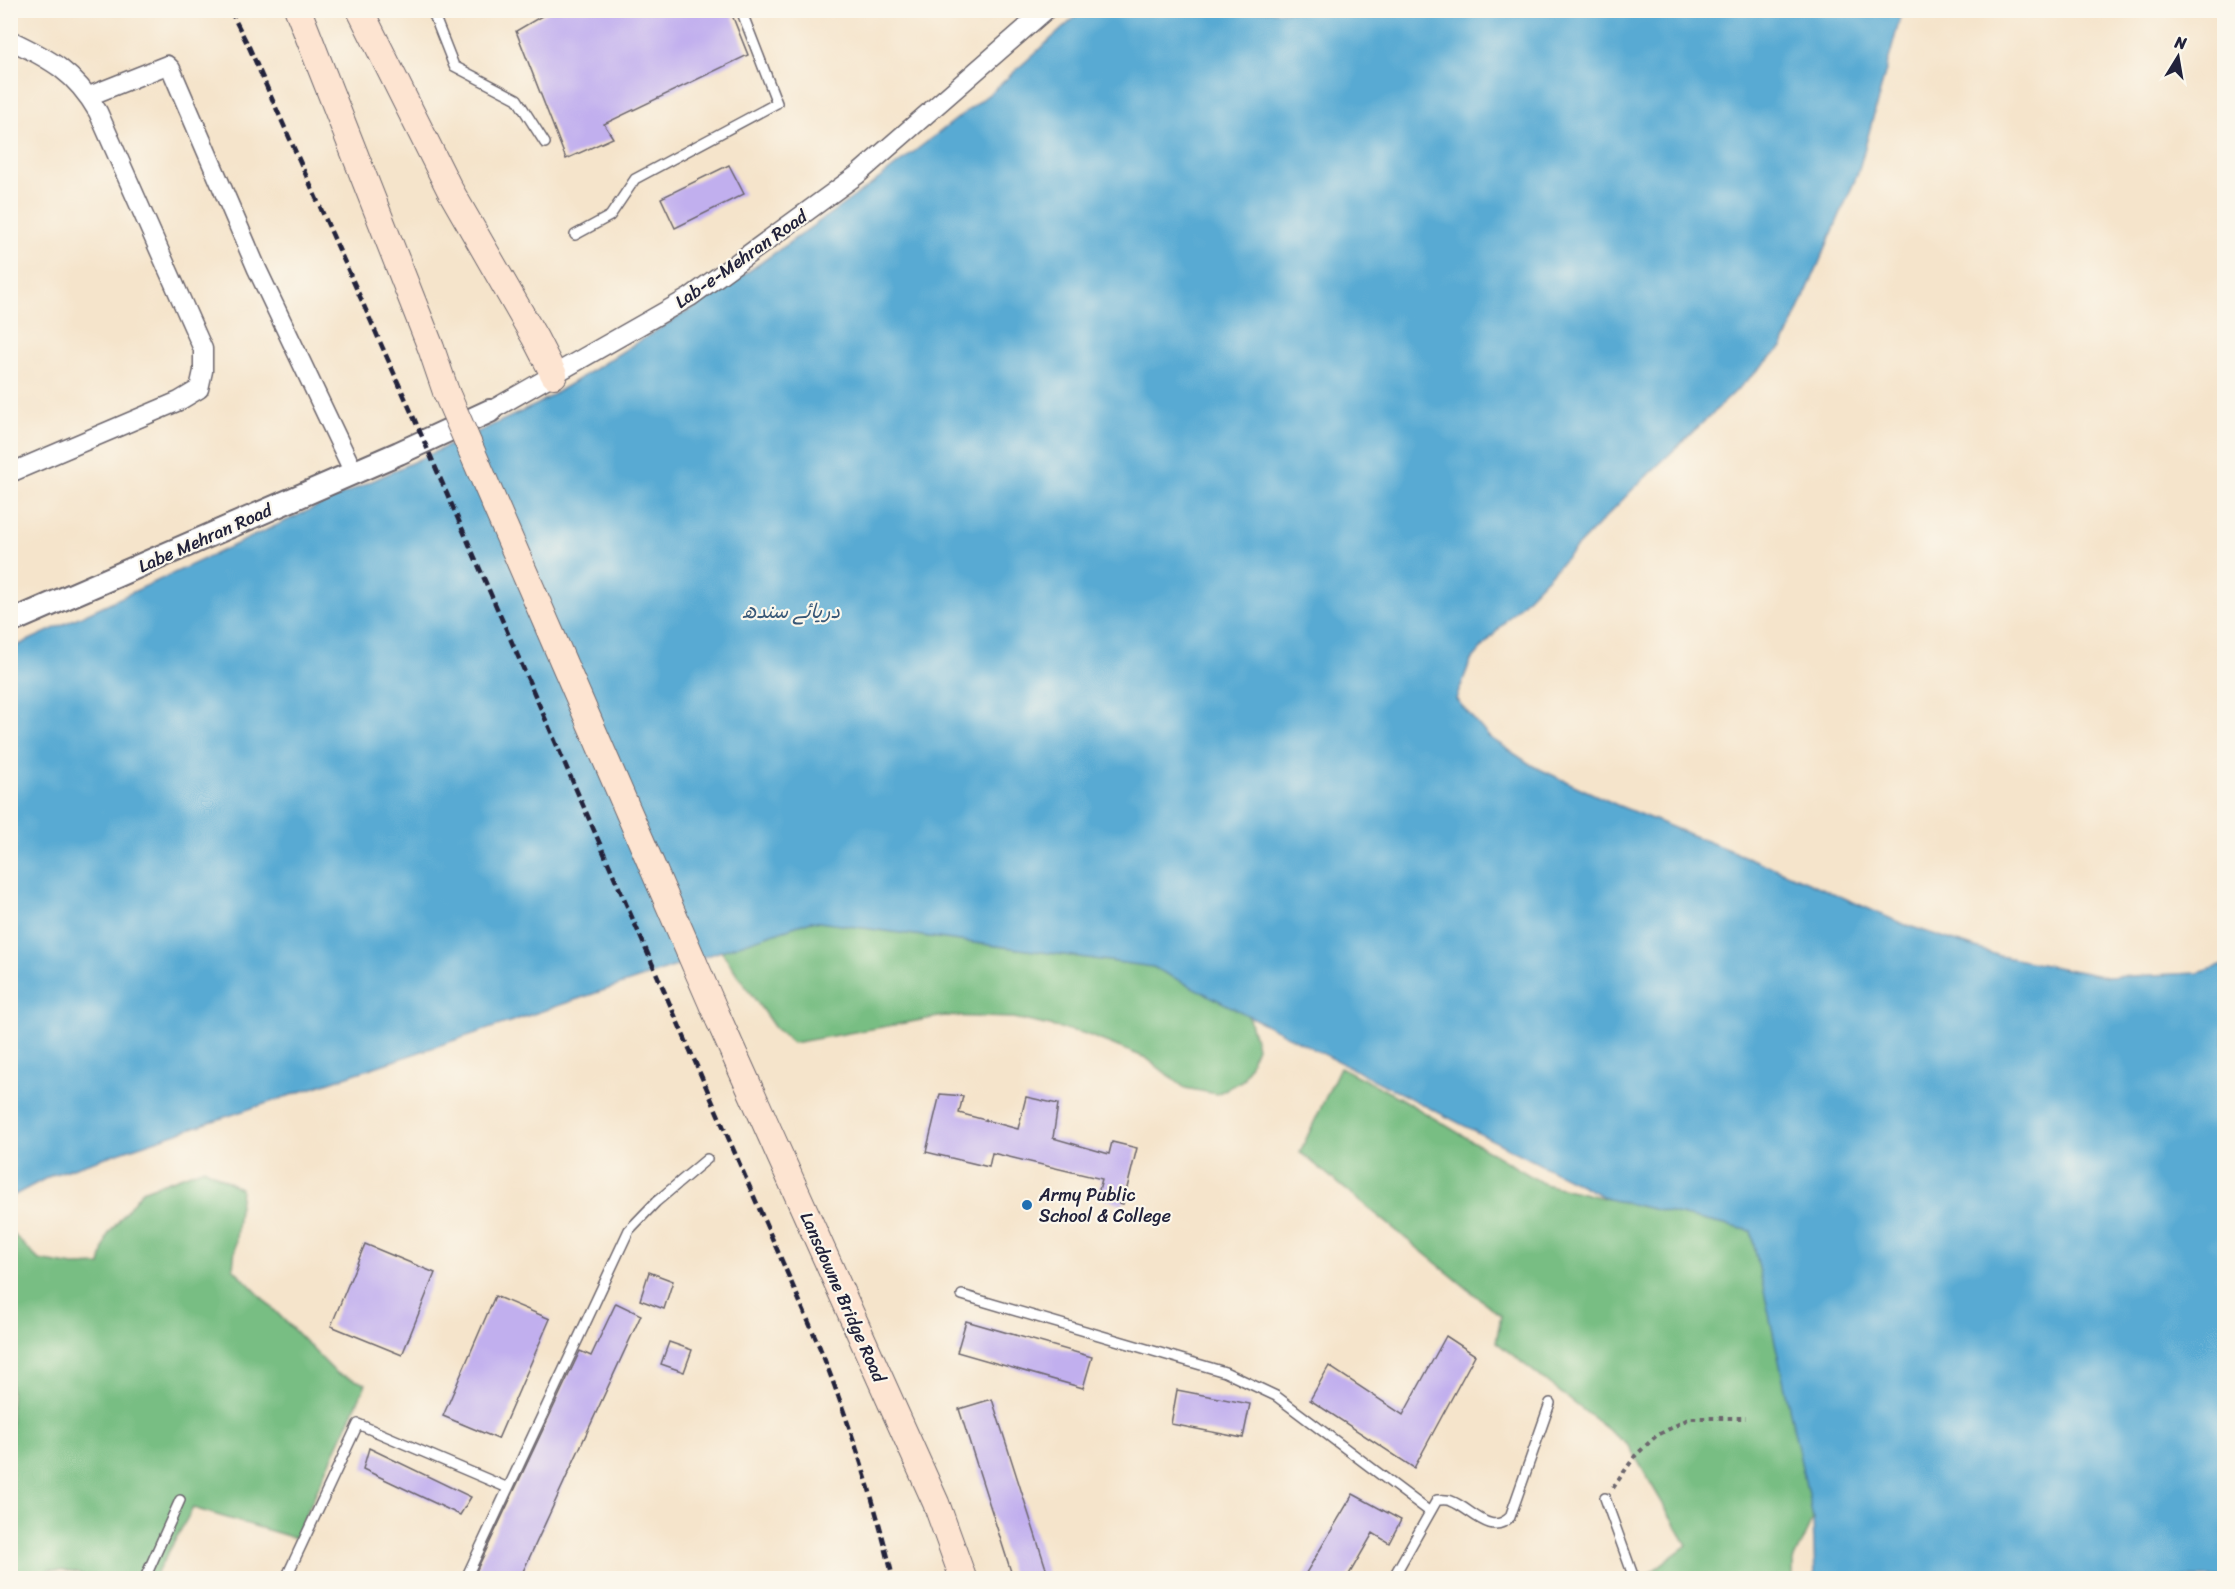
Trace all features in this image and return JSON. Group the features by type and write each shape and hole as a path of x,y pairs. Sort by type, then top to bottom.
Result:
{"main road":[{"name":"Lansdowne Bridge Road","path":"298,10 427,337 446,392 718,1018 936,1503 963,1578"},
{"path":"360,10 450,190 554,375"}],"street":[{"name":"Lab-e-Mehran Road","path":"399,453 490,411 690,297 848,182 1046,10"},
{"path":"10,40 38,53 65,71 89,96 203,349 203,371 199,389 179,401 10,473"},
{"path":"89,96 167,65 171,69 257,269 354,473"},
{"name":"Labe Mehran Road","path":"10,622 399,453"}],"lane":[{"path":"432,10 454,66 517,99 545,143"},
{"path":"575,234 610,216 635,179 777,103 741,10"},
{"path":"466,1578 629,1230 656,1202 706,1159"},
{"path":"962,1295 1225,1372 1276,1395 1430,1512"},
{"path":"1393,1578 1437,1500 1450,1500 1493,1525 1504,1522 1510,1517 1550,1403"},
{"path":"286,1578 358,1424 508,1488"},
{"path":"1605,1498 1634,1578"},
{"path":"145,1578 180,1500"}],"path":[{"path":"1605,1498 1635,1456 1656,1436 1690,1418 1746,1418"}],"green space":[{"path":"1021,916 1242,994 1257,1047 1243,1080 1217,1094 1185,1088 1146,1058 1083,1033 1013,1018 944,1016 793,1043 775,1028 702,924"},
{"path":"1340,1067 1400,1098 1544,1184 1608,1199 1672,1202 1752,1231 1784,1347 1813,1518 1793,1561 1793,1578 1643,1578 1687,1545 1629,1446 1496,1342 1501,1316 1300,1152"},
{"path":"204,1168 241,1189 233,1268 336,1373 366,1384 295,1538 193,1508 154,1578 87,1578 77,1572 49,1569 42,1578 11,1578 11,1237 14,1235 39,1260 74,1266 100,1265 107,1236 142,1191"}],"water":[{"name":"دریائے سندھ","path":"1082,11 1902,11 1858,173 1783,346 1632,490 1508,618 1470,662 1456,699 1489,737 1533,766 1617,805 1806,881 1903,924 2000,956 2107,977 2198,973 2224,965 2224,1578 1815,1578 1813,1518 1751,1231 1608,1199 1153,967 811,921 52,1175 11,1197 10,649 538,404 728,286 872,184 993,91"}],"building":[{"path":"552,10 730,10 748,55 604,124 613,138 566,159 516,31"},
{"path":"729,165 744,194 675,228 661,198"},
{"path":"940,1094 963,1096 959,1113 1018,1129 1026,1097 1058,1104 1053,1138 1109,1154 1112,1142 1137,1148 1123,1204 1097,1197 1102,1179 992,1153 989,1167 926,1152"},
{"path":"365,1244 435,1273 402,1355 331,1326"},
{"path":"649,1272 673,1281 664,1309 640,1300"},
{"path":"495,1296 550,1319 498,1439 443,1416"},
{"path":"616,1303 641,1315 520,1578 473,1578 580,1351 591,1356"},
{"path":"966,1321 1092,1357 1083,1388 957,1352"},
{"path":"1446,1336 1475,1355 1414,1468 1310,1400 1329,1366 1403,1415"},
{"path":"669,1342 692,1350 684,1372 661,1364"},
{"path":"1177,1390 1250,1404 1243,1438 1171,1424"},
{"path":"992,1399 1049,1578 1013,1578 959,1409"},
{"path":"369,1448 471,1497 460,1515 363,1469"},
{"path":"1353,1494 1401,1520 1389,1543 1373,1533 1347,1578 1303,1578"}],"railway":[{"path":"230,10 249,47 417,425 820,1348 861,1462 893,1578"}],"place":[{"name":"Army Public School & College","path":"1027,1205"}]}
